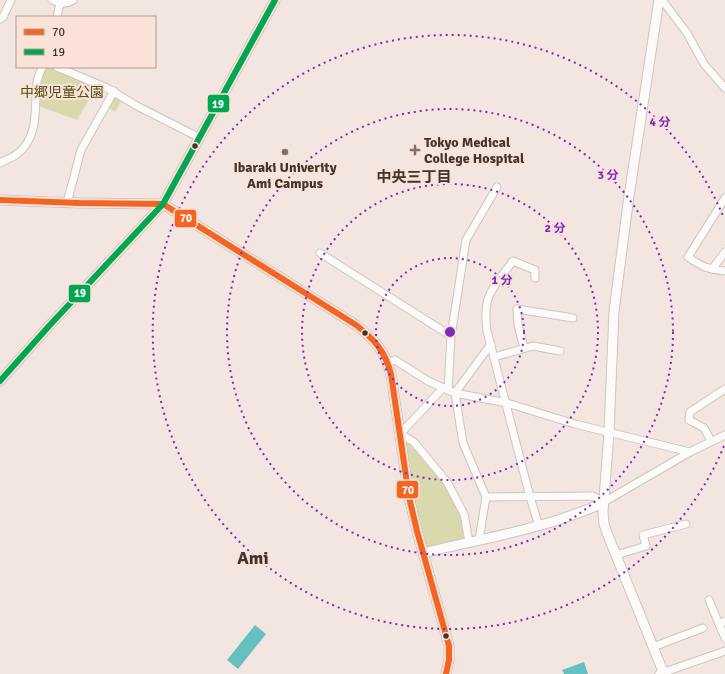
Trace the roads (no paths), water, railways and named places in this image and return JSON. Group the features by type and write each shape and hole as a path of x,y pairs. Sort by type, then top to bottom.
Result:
{"street":[{"path":"0,19 3,17 11,0"},
{"path":"52,0 60,3 70,2 73,0"},
{"path":"0,381 49,326 163,204 275,0"},
{"path":"659,0 629,196 614,311 604,524 662,673 725,651"},
{"path":"662,0 687,33 704,64 725,88"},
{"path":"57,16 60,3"},
{"path":"0,162 16,154 25,146 31,134 35,121 37,80 42,68"},
{"path":"59,68 114,92 137,106 200,138"},
{"path":"67,203 81,150 114,92"},
{"path":"400,434 445,389 466,240 497,187"},
{"path":"725,198 688,258 702,266 725,271"},
{"path":"0,200 67,203 163,204 356,325 380,348 388,362 391,376 409,497 449,646 449,673"},
{"path":"712,269 725,252"},
{"path":"320,253 452,336"},
{"path":"535,278 535,270 513,261 487,299 485,314 487,331 507,403 530,497 539,526"},
{"path":"524,348 518,325 517,309 573,318"},
{"path":"479,540 486,497 463,443 455,393 491,344"},
{"path":"494,357 533,346 560,351"},
{"path":"388,362 395,360 428,381 455,393 507,403 575,424 690,452"},
{"path":"711,441 704,428 689,420 690,412 725,389"},
{"path":"400,434 414,442 446,482 464,514 469,542"},
{"path":"423,553 539,526 593,508 690,452 725,434"},
{"path":"486,497 592,496 604,502"},
{"path":"616,555 646,546 643,535 686,524"},
{"path":"709,600 722,622 725,638"},
{"path":"653,648 703,628"}],"water":[{"path":"255,625 266,634 238,669 227,660"},
{"path":"584,662 588,674 564,674 562,670"}],"place":[{"name":"Tokyo Medical College Hospital","path":"415,150"},
{"name":"Ibaraki Univerity Ami Campus","path":"285,152"}],"district":[{"name":"中央三丁目","path":"414,177"},
{"name":"Ami","path":"253,558"}],"park label":[{"name":"中郷児童公園","path":"62,92"}]}
